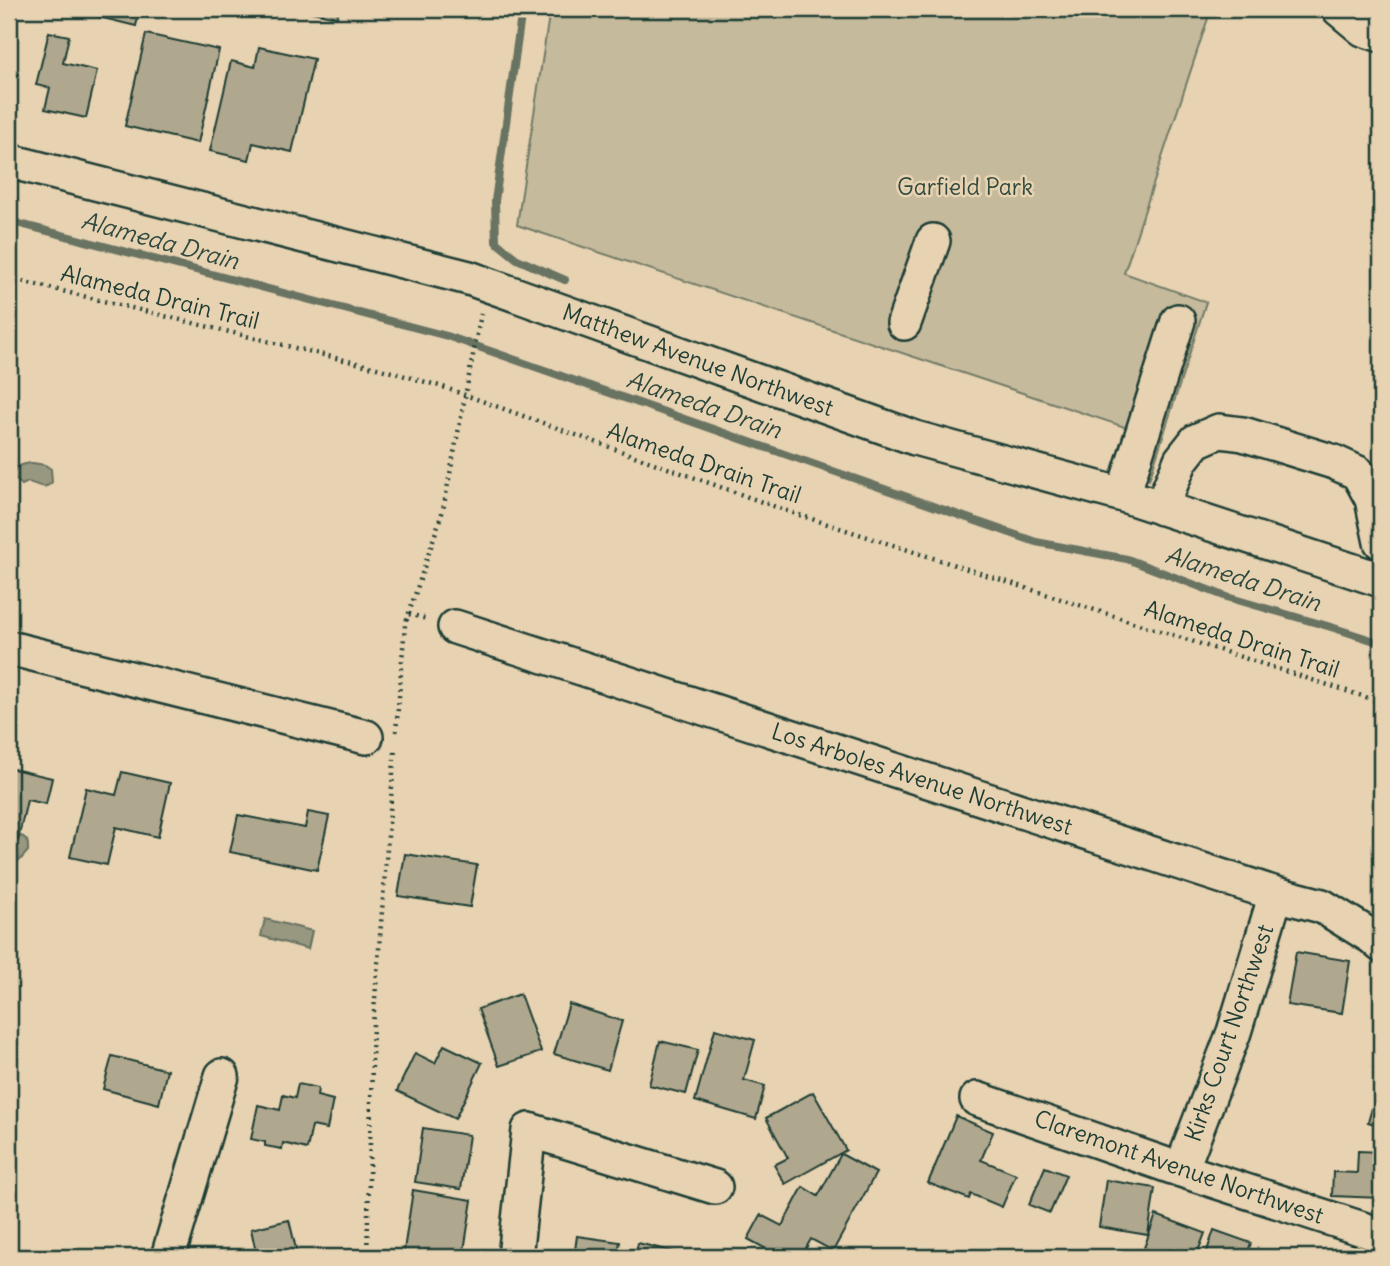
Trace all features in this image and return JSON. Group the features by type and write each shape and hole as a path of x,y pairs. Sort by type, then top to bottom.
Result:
{"street":[{"path":"1339,9 1363,29 1381,35"},
{"name":"Matthew Avenue Northwest","path":"9,161 469,278 915,438 1123,495 1381,580"},
{"path":"904,323 933,242"},
{"path":"1123,495 1178,321"},
{"path":"1161,508 1181,460 1196,441 1219,431 1243,434 1359,472 1372,499 1381,542"},
{"name":"Los Arboles Avenue Northwest","path":"455,627 1276,894 1322,906 1373,937 1381,945"},
{"path":"9,648 366,737"},
{"name":"Kirks Court Northwest","path":"1181,1170 1234,1032 1276,894"},
{"path":"168,1257 222,1076"},
{"name":"Claremont Avenue Northwest","path":"977,1099 1181,1170 1381,1235"},
{"path":"515,1257 529,1130 715,1187"}],"path":[{"name":"Alameda Drain Trail","path":"9,278 382,369 466,396 787,511 1381,702"},
{"path":"367,1257 373,1024 405,625 443,510 478,333"}],"green space":[{"name":"Garfield Park","path":"550,9 1211,9 1124,273 1206,302 1149,480 1116,469 1131,429 517,225"}],"shaded area":[{"path":"33,463 51,469 52,482 49,485 28,482 22,485 14,478 16,468"},
{"path":"21,836 27,840 28,851 20,860 9,863 9,846"},
{"path":"265,919 312,931 308,949 261,936"}],"building":[{"path":"97,9 140,9 136,26 95,16"},
{"path":"297,9 339,9 337,17"},
{"path":"49,32 69,36 63,63 97,71 86,118 45,109 50,88 36,85"},
{"path":"146,34 219,50 198,143 125,126"},
{"path":"259,47 314,59 292,152 253,143 249,160 210,151 231,61 255,67"},
{"path":"9,768 52,778 46,804 27,800 18,840 9,838"},
{"path":"122,772 170,783 158,837 116,827 107,865 70,857 86,788 116,795"},
{"path":"308,812 329,816 317,870 230,852 238,815 305,828"},
{"path":"405,854 477,865 470,907 398,896"},
{"path":"1296,952 1350,961 1342,1013 1287,1005"},
{"path":"520,994 541,1052 499,1066 478,1009"},
{"path":"569,1004 622,1021 608,1070 554,1054"},
{"path":"715,1029 755,1040 744,1080 765,1086 756,1119 695,1101"},
{"path":"660,1041 698,1050 686,1094 649,1085"},
{"path":"444,1045 482,1063 455,1119 397,1091 415,1053 435,1063"},
{"path":"112,1056 167,1070 159,1104 103,1089"},
{"path":"1381,1077 1381,1126 1368,1122"},
{"path":"298,1084 318,1088 317,1096 333,1100 327,1129 312,1126 307,1149 283,1143 282,1149 265,1146 265,1142 251,1139 258,1105 280,1110 283,1095 295,1098"},
{"path":"813,1092 846,1150 785,1184 774,1165 788,1158 766,1118"},
{"path":"956,1116 993,1132 981,1160 1016,1174 1002,1207 971,1194 969,1199 928,1183"},
{"path":"423,1128 469,1135 461,1189 415,1182"},
{"path":"1358,1151 1381,1152 1381,1198 1332,1196 1333,1172 1357,1173"},
{"path":"841,1154 876,1173 833,1251 811,1239 801,1257 781,1257 748,1239 761,1215 782,1226 803,1187 818,1196"},
{"path":"1045,1167 1066,1175 1050,1213 1029,1205"},
{"path":"1106,1180 1155,1188 1148,1235 1099,1227"},
{"path":"413,1190 472,1200 463,1257 403,1257"},
{"path":"1156,1215 1205,1233 1196,1257 1169,1257 1144,1248"},
{"path":"289,1220 298,1257 257,1257 251,1229"},
{"path":"1214,1230 1251,1243 1246,1257 1205,1257"},
{"path":"577,1236 620,1242 617,1257 574,1257"},
{"path":"638,1243 694,1257 635,1257"}],"waterway":[{"path":"522,9 495,201 496,242 517,259 565,280"},
{"name":"Alameda Drain","path":"9,221 447,336 1036,542 1127,559 1227,597 1381,643"}]}
